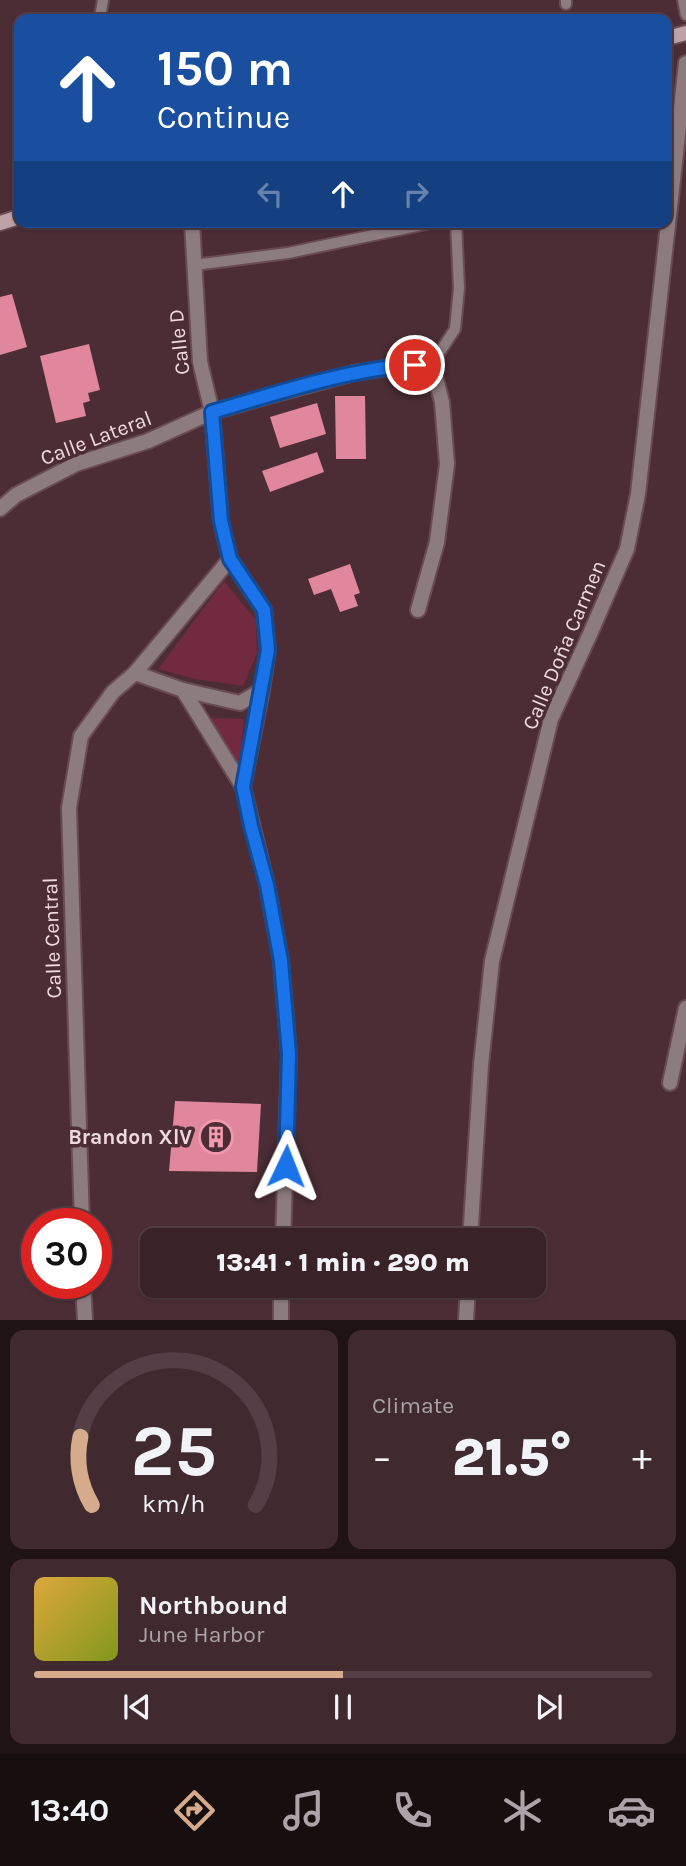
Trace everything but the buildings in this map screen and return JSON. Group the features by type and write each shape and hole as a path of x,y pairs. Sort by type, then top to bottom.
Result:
{"street":[{"name":"Calle Doña Carmen","path":"672,193 686,62"},
{"name":"Calle D","path":"192,228 200,362 212,412 221,521 230,559"},
{"name":"Calle Doña Carmen","path":"471,1228 481,1065 492,961 551,719 627,549 638,495 648,418 668,228"},
{"name":"Calle Lateral","path":"0,509 16,495 76,464 148,441 212,412 354,373 432,364"},
{"path":"418,610 437,542 447,464 442,402 432,364"},
{"path":"243,787 262,690 268,650 264,610 230,559 135,673 183,691 240,703 262,690"},
{"name":"Calle Central","path":"82,1208 69,808 81,736 113,692 135,673"},
{"path":"183,691 243,787 267,885 282,974 289,1054 283,1228"},
{"path":"670,1083 686,1009"},
{"path":"281,1298 281,1320"},
{"path":"466,1320 467,1298"},
{"path":"84,1299 85,1320"}],"lane":[{"path":"683,0 686,15"},
{"path":"194,265 288,253 407,228"},
{"path":"432,364 455,329 459,288 456,228"}],"shaded area":[{"path":"224,581 256,620 257,654 243,686 195,679 158,669"},
{"path":"210,718 244,719 239,773"}],"place":[{"name":"Brandon XlV","path":"216,1137"}],"route":[{"path":"286,1166 289,1054 281,961 267,885 243,787 268,650 264,610 230,559 221,521 212,412 354,373 415,365"}]}
